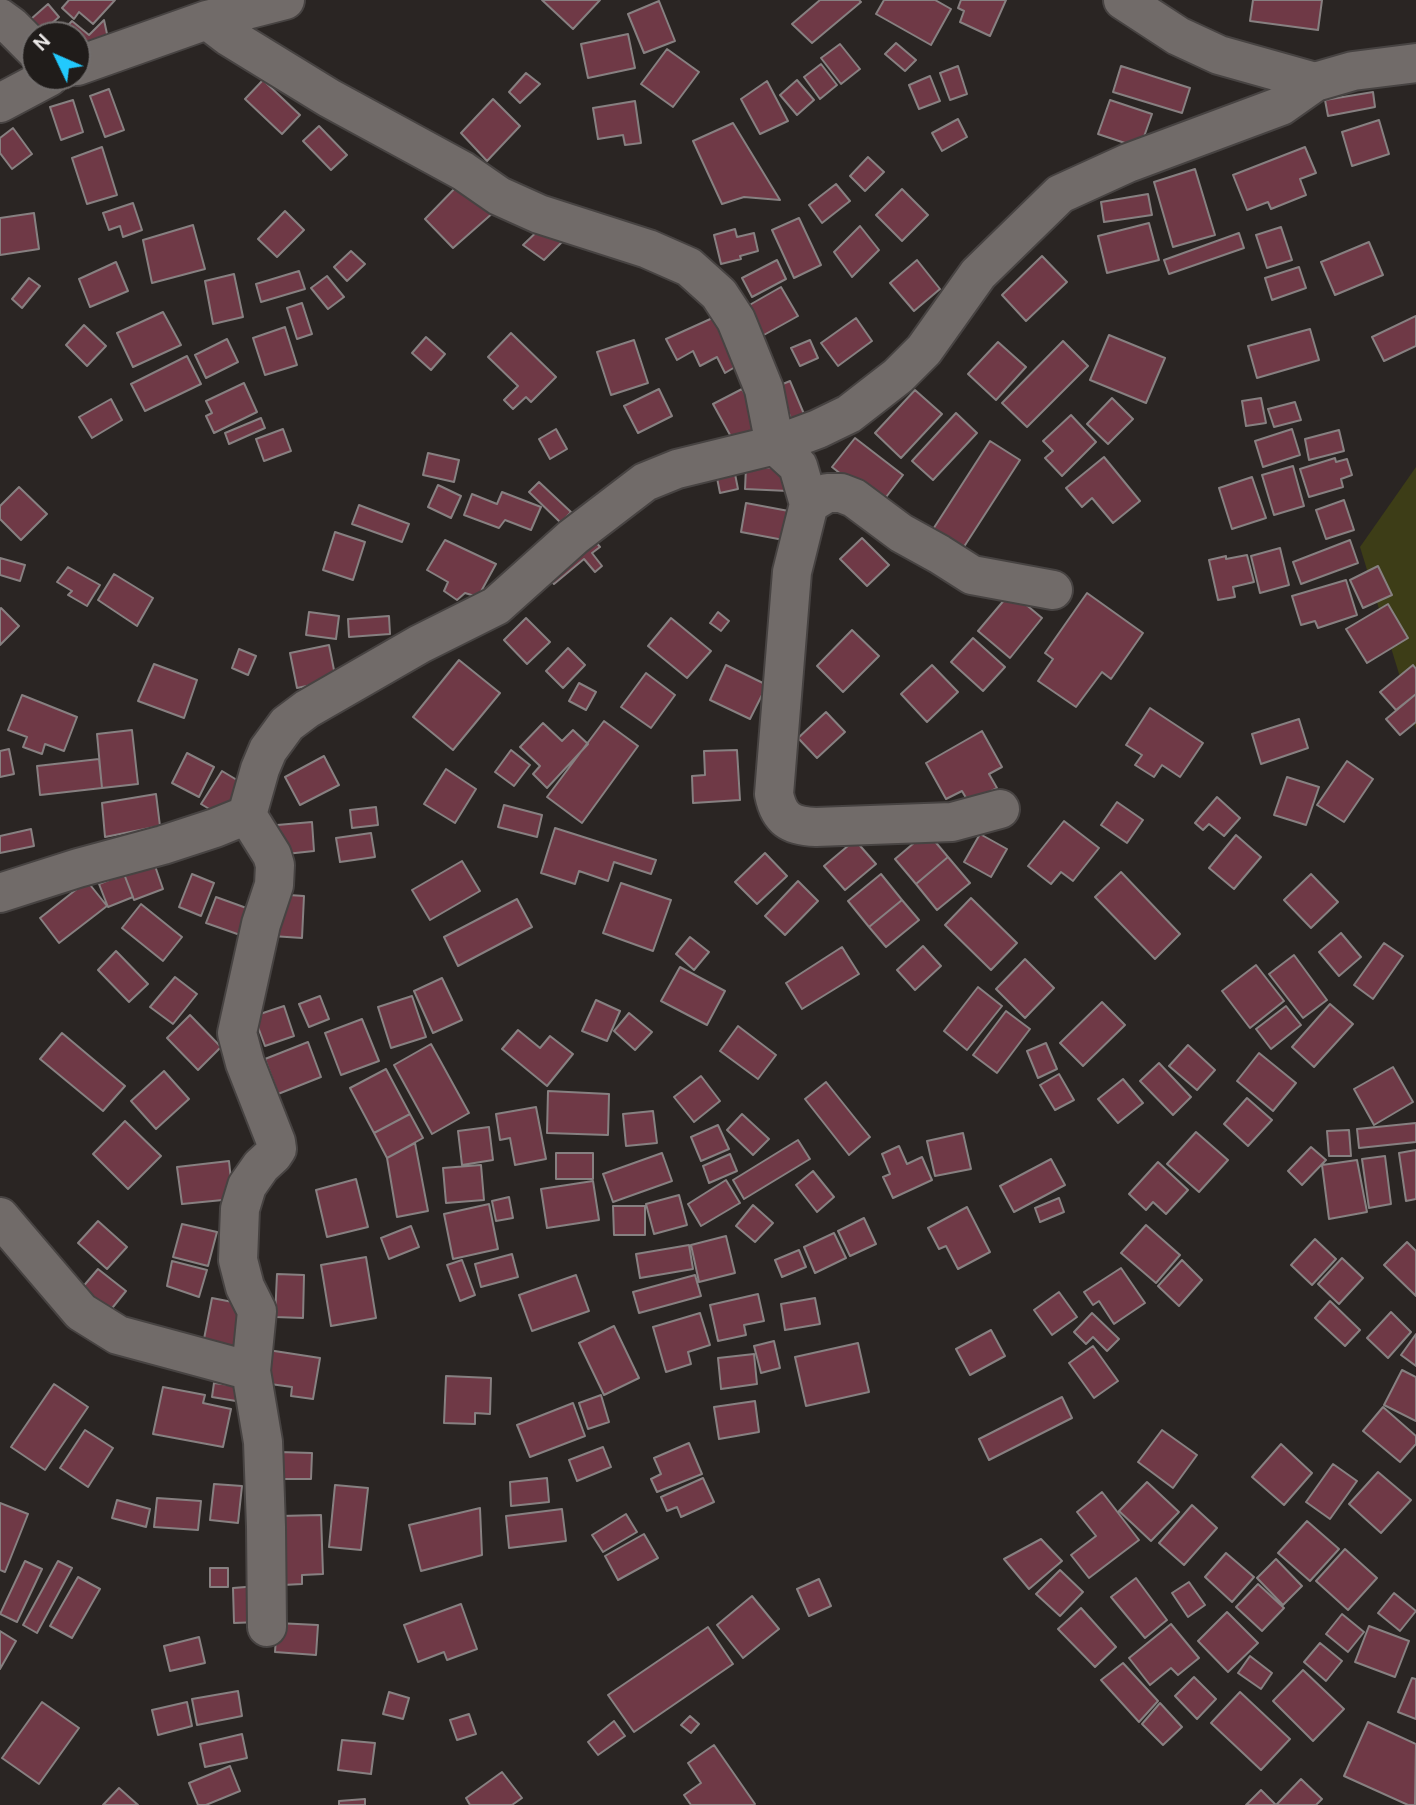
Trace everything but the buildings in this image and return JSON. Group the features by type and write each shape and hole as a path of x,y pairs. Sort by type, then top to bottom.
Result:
{"street":[{"path":"91,61 207,20 285,0"},
{"path":"1124,0 1178,36 1219,55 1315,82"},
{"path":"0,18 21,36"},
{"path":"207,20 228,36 329,98 463,171 499,196 539,214 648,248 689,267 719,294 736,320 764,389 775,445 798,466 809,504 792,572 774,794 781,815 801,826 882,825 952,822 1000,809"},
{"path":"267,1627 262,1442 251,1371 257,1311 245,1287 238,1260 240,1209 247,1186 261,1166 273,1155 276,1142 245,1063 237,1033 261,924 274,885 275,865 247,815 268,750 287,724 307,709 420,644 496,606 573,537 645,482 677,469 775,445 849,414 898,376 925,350 978,274 1060,194 1128,163 1281,106 1315,82 1353,71 1416,63"},
{"path":"0,103 23,91"},
{"path":"809,504 827,493 841,493 854,498 901,533 972,575 1053,590"},
{"path":"0,893 163,845 247,815"},
{"path":"0,1217 81,1312 118,1335 251,1371"}],"shaded area":[{"path":"1416,467 1416,729 1360,547"}]}
